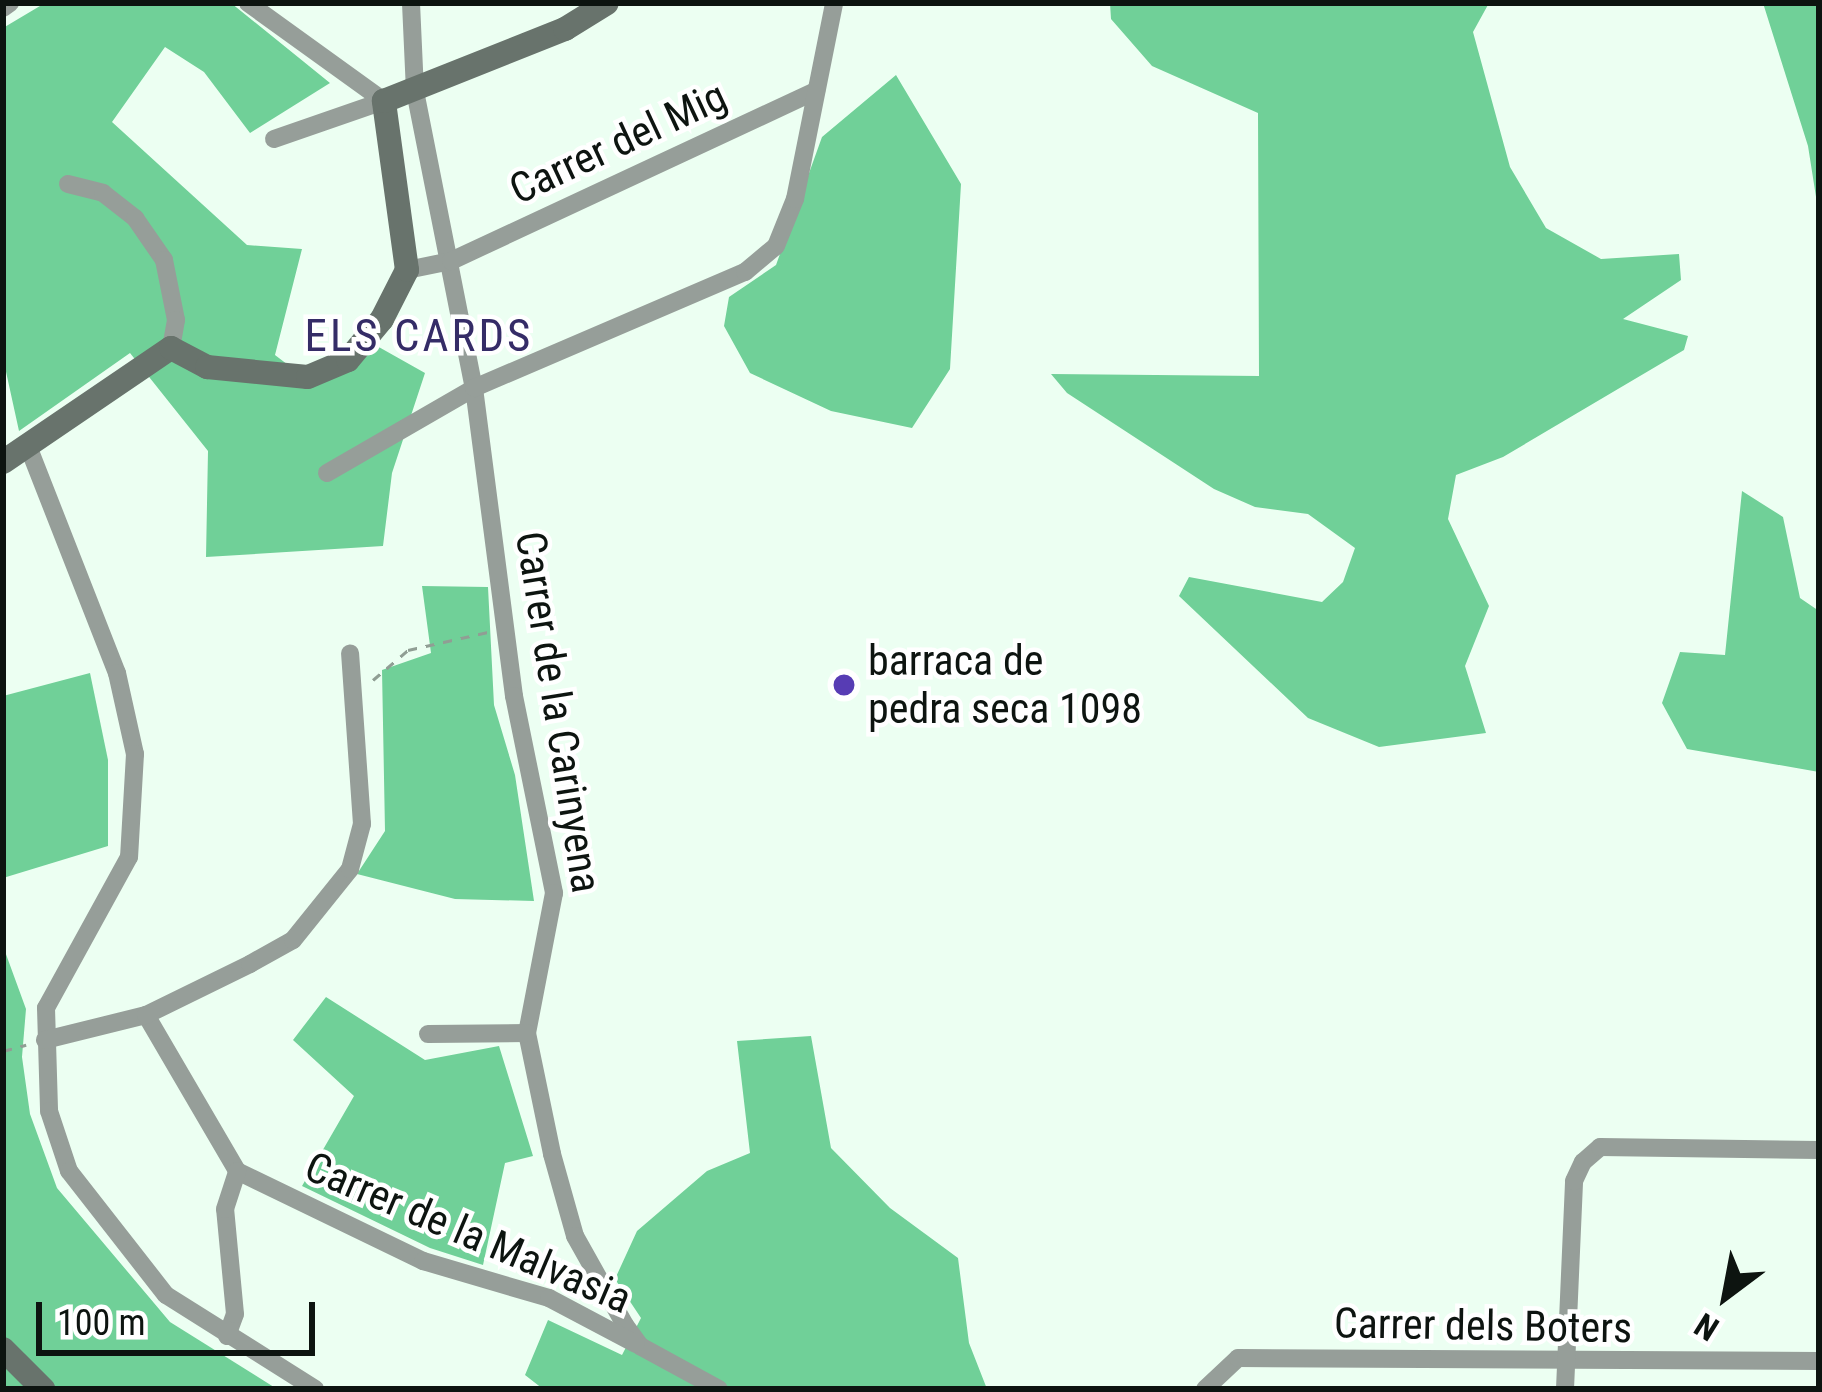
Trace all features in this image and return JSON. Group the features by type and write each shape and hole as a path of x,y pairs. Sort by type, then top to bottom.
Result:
{"street":[{"path":"172,348 207,367 308,376 348,360 382,320 407,270 384,101 248,3"},
{"name":"Carrer de la Carinyena","path":"411,3 415,91 474,388 503,629 554,893 527,1033 575,1236 640,1346"},
{"path":"274,139 415,91 565,29 607,3"},
{"path":"326,473 474,388 746,272 776,246 795,199 834,3"},
{"name":"Carrer del Mig","path":"407,270 451,261 816,91"},
{"path":"3,462 172,348 176,320 164,260 135,218 103,193 68,184"},
{"path":"28,446 117,673 135,754 129,857 46,1008 49,1111 69,1171 166,1295 315,1389"},
{"path":"45,1040 146,1015 293,940 350,869 362,824 350,653"},
{"path":"146,1015 237,1171 225,1209 235,1314 227,1336"},
{"path":"428,1034 527,1033"},
{"path":"1565,1389 1574,1181 1583,1162 1600,1147 1819,1150"},
{"name":"Carrer de la Malvasia","path":"237,1171 423,1262 549,1298 640,1346"},
{"path":"640,1346 719,1389"},
{"path":"3,1348 43,1389"},
{"name":"Carrer dels Boters","path":"1205,1389 1238,1358 1566,1365 1819,1361"}],"path":[{"path":"353,697 408,650 503,629"},
{"path":"3,1051 45,1040"}],"green space":[{"path":"45,3 231,3 330,83 250,133 204,72 165,47 112,122 247,245 302,249 275,355 313,384 377,346 425,373 392,473 383,546 206,557 208,451 130,353 19,431 3,358 3,28"},
{"path":"1110,3 1489,3 1473,32 1510,167 1546,228 1601,259 1679,254 1681,280 1623,319 1688,336 1684,350 1503,457 1456,475 1448,519 1489,606 1465,666 1486,733 1379,747 1308,718 1179,596 1189,577 1322,602 1343,582 1355,548 1308,514 1255,507 1214,489 1067,393 1051,374 1259,376 1258,113 1152,66 1111,19"},
{"path":"1763,3 1819,3 1819,216 1808,146"},
{"path":"896,75 961,184 950,369 912,428 831,411 750,373 724,326 729,297 776,265 822,137"},
{"path":"1742,491 1783,517 1800,598 1819,611 1819,772 1687,749 1662,703 1680,652 1725,655"},
{"path":"422,586 488,587 494,705 515,775 534,901 455,899 357,874 385,831 382,670 431,653"},
{"path":"90,673 108,760 108,846 3,878 3,696"},
{"path":"3,946 26,1009 22,1057 30,1114 57,1188 170,1322 277,1389 3,1389"},
{"path":"326,997 425,1060 499,1046 533,1156 505,1163 483,1265 430,1248 302,1186 354,1096 293,1040"},
{"path":"811,1036 831,1148 890,1208 958,1258 969,1343 987,1389 543,1389 525,1375 548,1320 622,1355 641,1318 615,1279 637,1231 707,1171 750,1153 737,1041"}],"place":[{"name":"barraca de pedra seca 1098","path":"844,685"}],"district":[{"name":"ELS CARDS","path":"419,336"}]}
